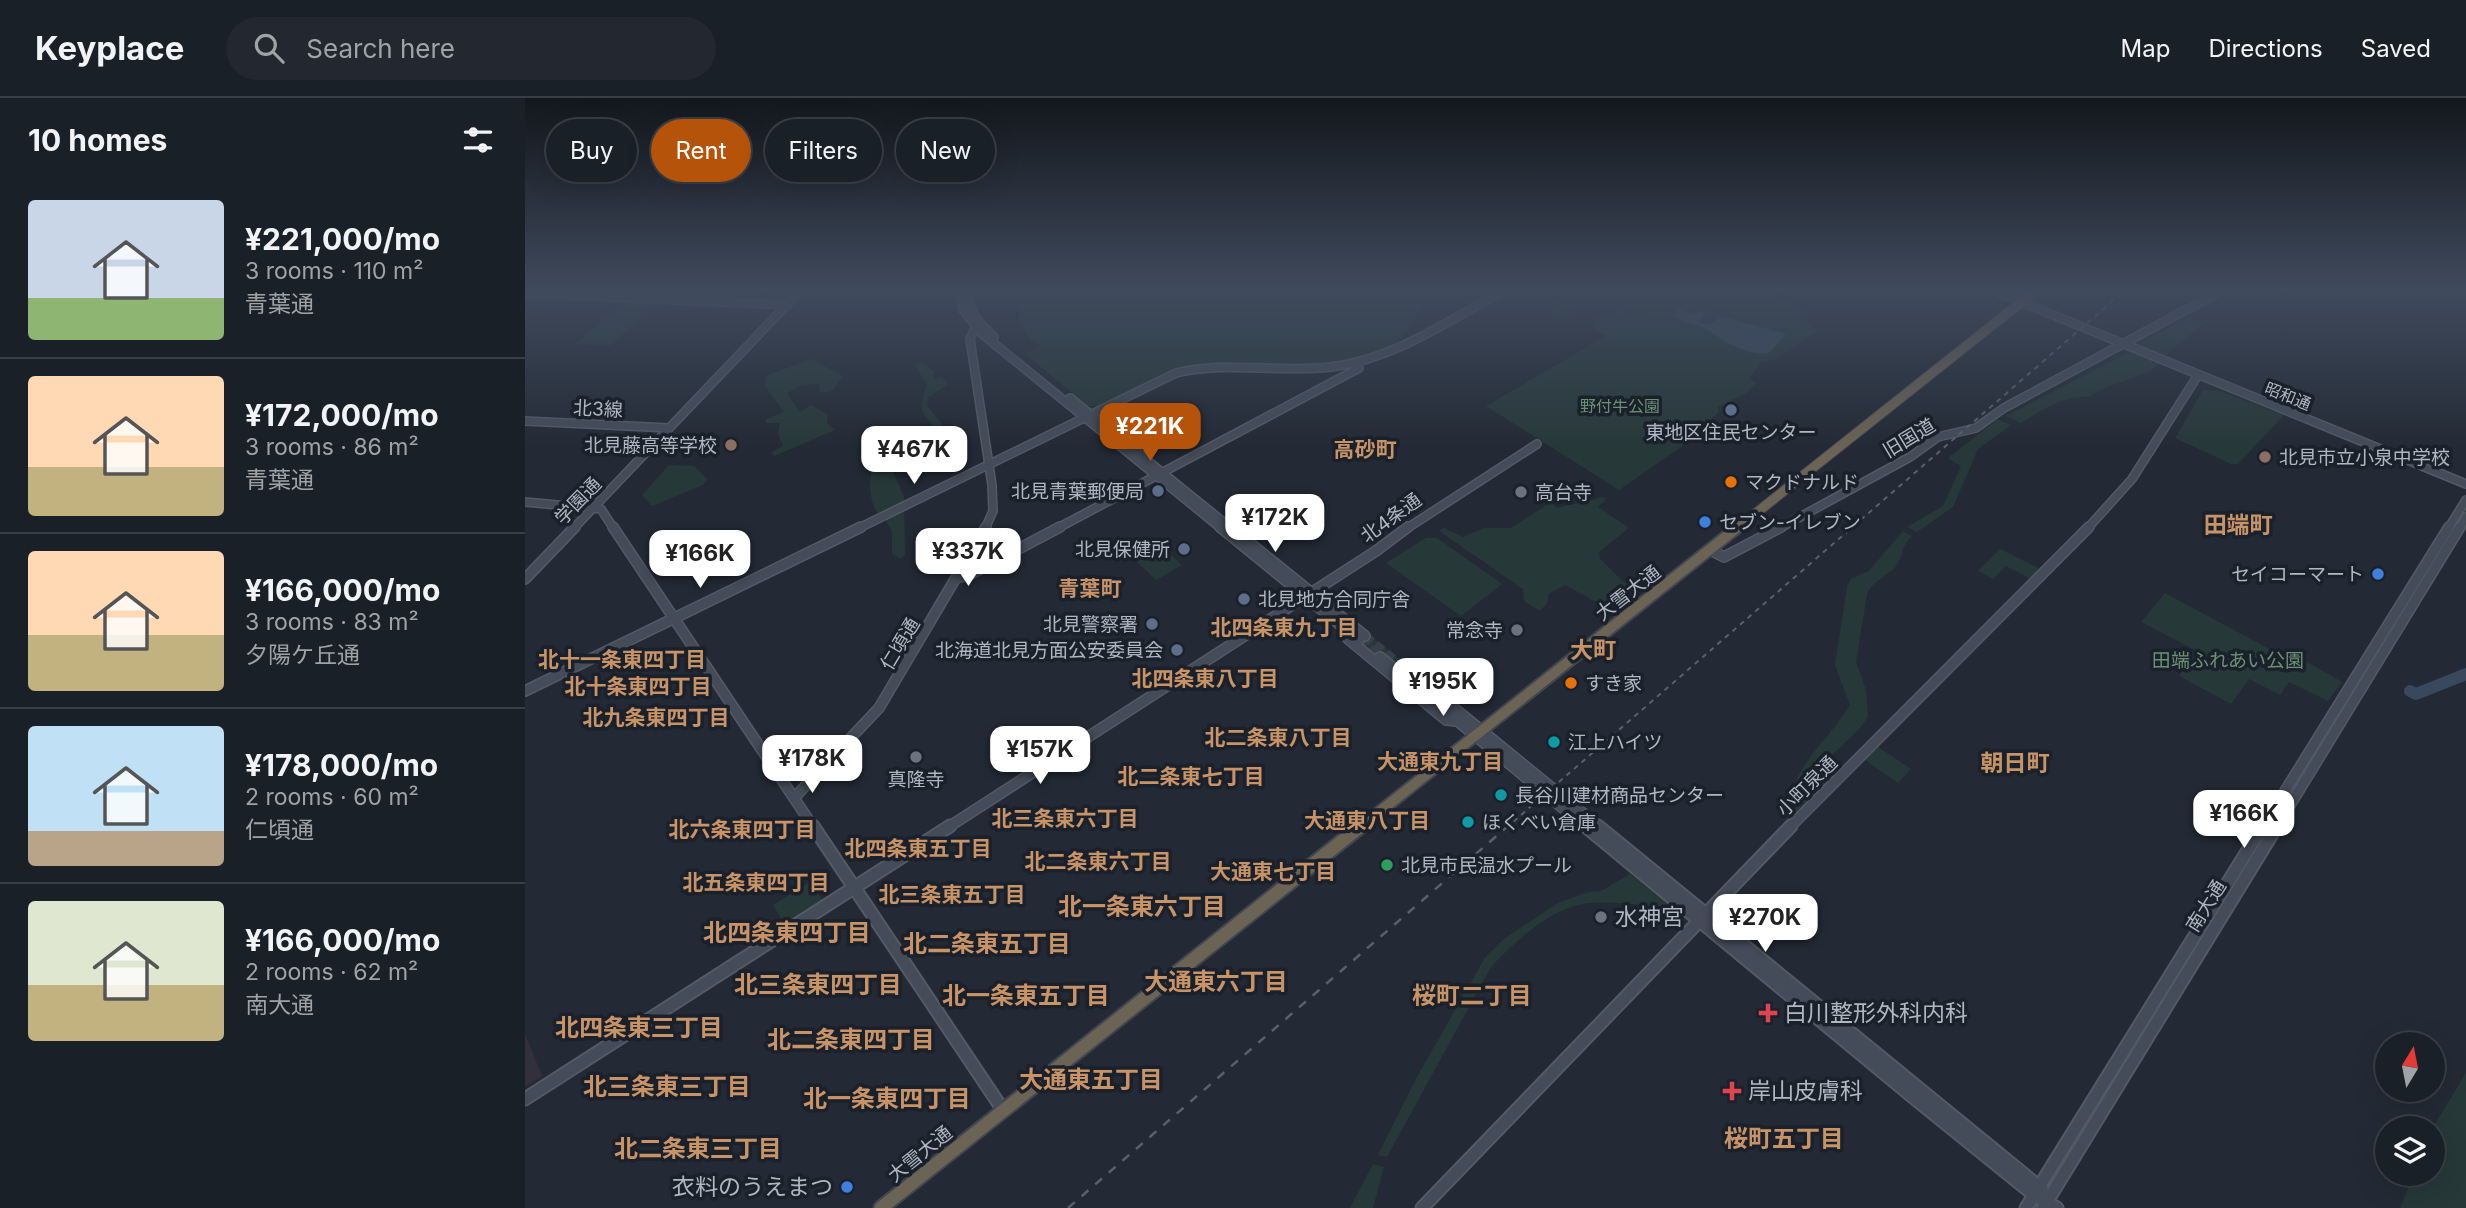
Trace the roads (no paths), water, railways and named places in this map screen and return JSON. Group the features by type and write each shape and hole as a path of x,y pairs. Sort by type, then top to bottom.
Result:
{"highway":[{"name":"大雪大通","path":"881,1208 1969,344"}],"street":[{"name":"学園通","path":"525,579 750,344"},
{"name":"仁頃通","path":"795,797 879,708 958,577 993,511 989,464 970,344"},
{"path":"1001,344 1362,638"},
{"path":"525,691 1185,370 1304,370 1357,363 1388,353 1405,344"},
{"name":"昭和通","path":"2124,344 2466,484"},
{"name":"旧国道","path":"1710,550 1724,556 1746,546 1910,457 1938,437 1976,428 2004,408 2124,344"},
{"path":"958,577 967,576 1359,368 1357,363"},
{"name":"小町泉通","path":"1422,1208 1702,916 2093,523 2132,479 2198,375"},
{"name":"北3線","path":"525,421 669,428"},
{"name":"北4条通","path":"525,1100 1376,551 1421,517 1537,444"},
{"name":"南大通","path":"2026,1208 2466,500"},
{"path":"525,502 595,506 601,509 1003,1111"},
{"name":"南大通","path":"2049,1205 2466,517"},
{"path":"1308,595 1310,608 1446,720 1458,721"},
{"path":"1380,657 1458,721 1479,733"},
{"path":"1422,682 1479,733 2037,1190 2049,1205"}],"water":[{"path":"1731,344 1777,344 1770,352 1754,353"}],"waterway":[{"path":"2410,691 2416,694 2466,674"}],"tunnel":[{"path":"1365,636 1422,682"},
{"path":"1359,640 1380,657"}],"railway":[{"path":"1506,828 2063,344"},
{"path":"1068,1208 1508,826"}],"place":[{"name":"東地区住民センター","path":"1731,410"},
{"name":"北見藤高等学校","path":"731,445"},
{"name":"北見市立小泉中学校","path":"2265,457"},
{"name":"マクドナルド","path":"1731,482"},
{"name":"北見青葉郵便局","path":"1158,491"},
{"name":"高台寺","path":"1521,492"},
{"name":"セブン-イレブン","path":"1705,522"},
{"name":"北見保健所","path":"1184,549"},
{"name":"セイコーマート","path":"2378,574"},
{"name":"北見地方合同庁舎","path":"1244,599"},
{"name":"北見警察署","path":"1152,624"},
{"name":"常念寺","path":"1517,630"},
{"name":"北海道北見方面公安委員会","path":"1177,650"},
{"name":"すき家","path":"1571,683"},
{"name":"江上ハイツ","path":"1554,742"},
{"name":"真隆寺","path":"916,757"},
{"name":"長谷川建材商品センター","path":"1501,795"},
{"name":"ほくべい倉庫","path":"1468,822"},
{"name":"北見市民温水プール","path":"1387,865"},
{"name":"水神宮","path":"1601,917"},
{"name":"白川整形外科内科","path":"1768,1013"},
{"name":"岸山皮膚科","path":"1732,1091"},
{"name":"衣料のうえまつ","path":"847,1187"}],"district":[{"name":"高砂町","path":"1365,449"},
{"name":"田端町","path":"2238,525"},
{"name":"青葉町","path":"1090,588"},
{"name":"北四条東九丁目","path":"1284,627"},
{"name":"大町","path":"1593,650"},
{"name":"北十一条東四丁目","path":"622,659"},
{"name":"北四条東八丁目","path":"1205,678"},
{"name":"北十条東四丁目","path":"638,686"},
{"name":"北九条東四丁目","path":"656,717"},
{"name":"北二条東八丁目","path":"1278,737"},
{"name":"大通東九丁目","path":"1440,761"},
{"name":"朝日町","path":"2015,763"},
{"name":"北二条東七丁目","path":"1191,776"},
{"name":"北三条東六丁目","path":"1065,818"},
{"name":"大通東八丁目","path":"1367,820"},
{"name":"北六条東四丁目","path":"742,829"},
{"name":"北四条東五丁目","path":"918,848"},
{"name":"北二条東六丁目","path":"1098,861"},
{"name":"大通東七丁目","path":"1273,871"},
{"name":"北五条東四丁目","path":"756,882"},
{"name":"北三条東五丁目","path":"952,894"},
{"name":"北一条東六丁目","path":"1142,906"},
{"name":"北四条東四丁目","path":"787,932"},
{"name":"北二条東五丁目","path":"987,943"},
{"name":"大通東六丁目","path":"1216,981"},
{"name":"北三条東四丁目","path":"818,984"},
{"name":"北一条東五丁目","path":"1026,995"},
{"name":"桜町二丁目","path":"1472,995"},
{"name":"北四条東三丁目","path":"639,1027"},
{"name":"北二条東四丁目","path":"851,1039"},
{"name":"大通東五丁目","path":"1091,1079"},
{"name":"北三条東三丁目","path":"667,1086"},
{"name":"北一条東四丁目","path":"887,1098"},
{"name":"桜町五丁目","path":"1784,1138"},
{"name":"北二条東三丁目","path":"698,1148"}],"park label":[{"name":"野付牛公園","path":"1620,406"},
{"name":"田端ふれあい公園","path":"2228,660"}]}
